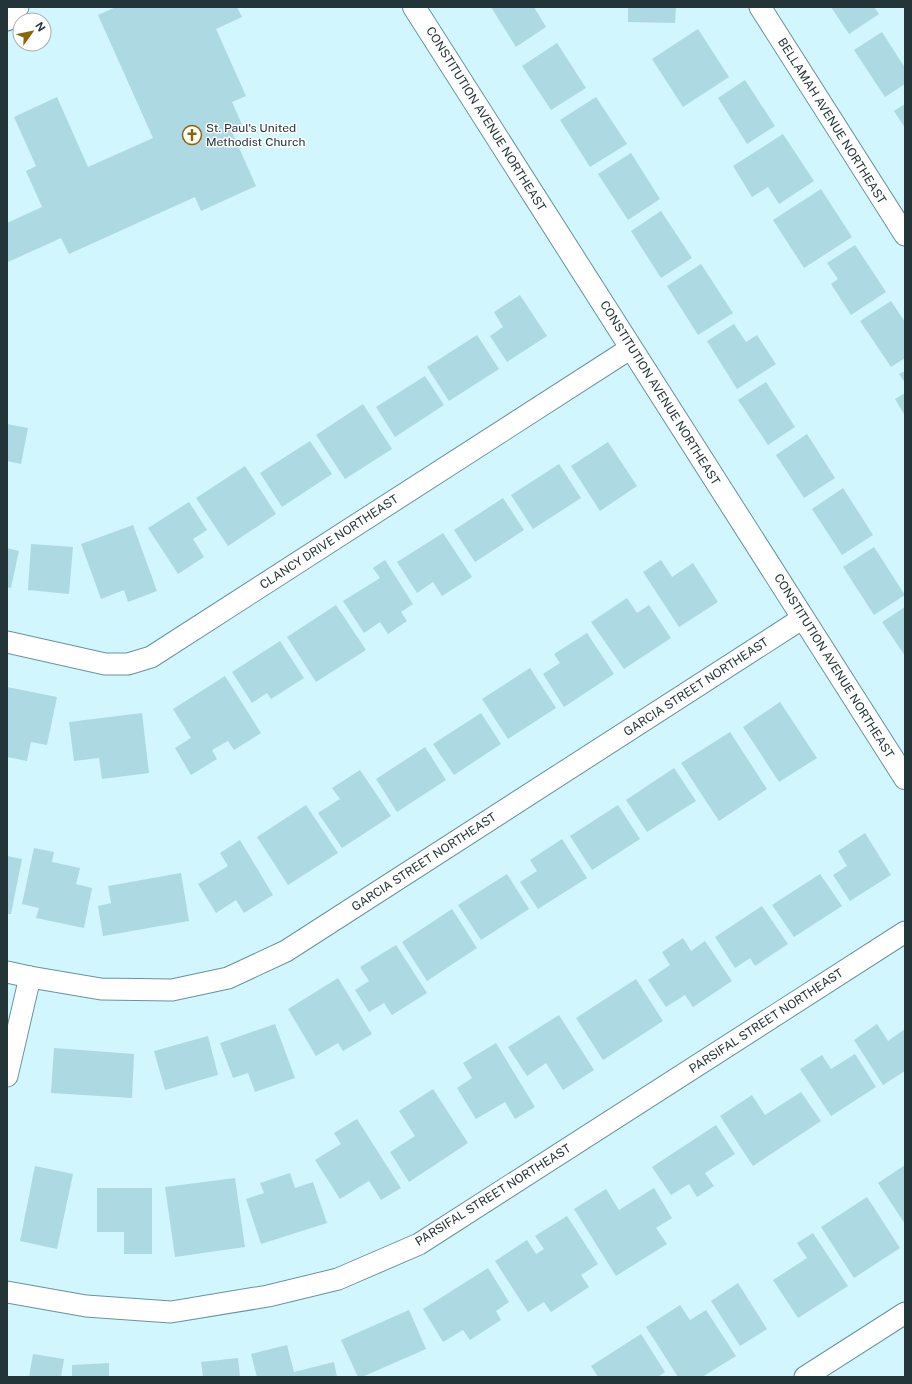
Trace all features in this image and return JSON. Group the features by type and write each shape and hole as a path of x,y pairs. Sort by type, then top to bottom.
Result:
{"street":[{"path":"7,20 18,7"},
{"name":"CONSTITUTION AVENUE NORTHEAST","path":"414,7 905,778"},
{"name":"BELLAMAH AVENUE NORTHEAST","path":"760,7 905,235"},
{"name":"CLANCY DRIVE NORTHEAST","path":"7,642 105,664 128,664 151,657 631,348"},
{"name":"GARCIA STREET NORTHEAST","path":"7,972 101,989 172,990 228,978 286,951 803,618"},
{"name":"PARSIFAL STREET NORTHEAST","path":"7,1292 86,1306 171,1312 268,1296 338,1279 419,1244 905,932"},
{"path":"7,1076 30,977"},
{"path":"805,1377 905,1313"}],"building":[{"name":"St. Paul's United Methodist Church","path":"116,7 237,7 242,17 216,29 246,96 232,102 243,127 232,132 256,186 201,211 195,197 69,254 61,238 8,262 7,223 42,207 26,171 36,166 14,117 57,97 88,167 153,138 98,15"},
{"path":"491,7 534,7 546,27 516,47"},
{"path":"628,7 676,7 675,23 628,22"},
{"path":"831,7 874,7 879,14 849,34"},
{"path":"698,29 729,77 683,107 652,59"},
{"path":"882,32 905,68 905,84 885,97 854,50"},
{"path":"557,43 586,88 551,110 522,66"},
{"path":"745,80 775,126 747,144 718,98"},
{"path":"596,97 627,144 590,167 560,120"},
{"path":"905,104 905,128 894,111"},
{"path":"783,134 814,181 779,204 768,187 752,197 733,166"},
{"path":"631,153 660,199 628,220 598,174"},
{"path":"821,189 852,237 804,268 773,220"},
{"path":"661,211 692,258 661,278 631,231"},
{"path":"855,245 886,292 851,315 831,284 838,279 827,263"},
{"path":"701,264 733,313 698,335 667,286"},
{"path":"520,295 547,336 507,362 490,336 503,327 494,312"},
{"path":"891,301 905,322 905,358 891,367 860,321"},
{"path":"734,324 746,342 757,335 776,364 737,389 707,341"},
{"path":"477,335 499,369 449,401 427,367"},
{"path":"905,371 905,383 899,374"},
{"path":"425,376 444,405 395,437 376,407"},
{"path":"766,382 795,427 768,445 738,400"},
{"path":"905,393 905,416 895,399"},
{"path":"363,404 392,449 345,479 316,435"},
{"path":"7,424 28,428 21,464 7,461"},
{"path":"807,434 835,478 804,498 776,455"},
{"path":"310,441 332,474 282,507 260,473"},
{"path":"608,442 637,486 600,511 571,466"},
{"path":"559,464 581,498 533,529 511,495"},
{"path":"245,466 276,514 228,546 196,498"},
{"path":"843,488 873,535 842,555 812,509"},
{"path":"503,498 524,530 475,562 454,530"},
{"path":"189,502 207,530 193,539 204,557 178,574 148,528"},
{"path":"133,525 157,591 128,602 124,590 101,599 81,544"},
{"path":"443,533 472,577 442,596 433,582 417,593 397,562"},
{"path":"31,544 73,547 69,594 28,590"},
{"path":"874,547 905,595 874,615 843,567"},
{"path":"7,548 19,551 11,588 7,587"},
{"path":"385,560 413,604 401,612 407,621 388,634 380,622 364,633 343,601 380,578 373,568"},
{"path":"661,560 672,577 693,563 718,602 679,627 643,572"},
{"path":"627,598 637,613 649,605 671,638 624,669 591,622"},
{"path":"336,605 366,650 316,682 287,637"},
{"path":"905,607 905,656 882,622"},
{"path":"587,633 614,674 564,707 543,674 560,663 554,654"},
{"path":"280,641 304,678 271,699 267,693 252,703 232,672"},
{"path":"530,668 556,708 508,739 482,699"},
{"path":"225,676 261,733 234,750 228,741 212,750 217,759 191,775 175,748 191,738 173,709"},
{"path":"7,687 57,697 47,745 31,742 27,761 7,757"},
{"path":"780,702 817,758 779,782 743,727"},
{"path":"142,713 149,773 102,779 99,758 74,761 69,722"},
{"path":"481,713 501,744 454,775 433,744"},
{"path":"730,732 767,789 719,821 681,763"},
{"path":"425,747 446,780 397,812 376,779"},
{"path":"674,768 696,801 647,832 626,800"},
{"path":"360,770 391,816 342,848 318,813 340,799 332,788"},
{"path":"306,805 338,853 288,885 257,837"},
{"path":"618,805 640,839 592,870 570,836"},
{"path":"865,833 891,875 850,901 833,875 847,866 838,851"},
{"path":"562,839 587,878 538,909 520,882 537,871 530,860"},
{"path":"240,840 273,895 244,913 236,900 216,913 198,884 228,866 220,853"},
{"path":"34,848 54,852 52,862 80,868 76,884 92,888 84,928 36,918 39,908 22,904"},
{"path":"7,856 22,859 11,914 7,914"},
{"path":"181,873 189,921 103,936 98,906 111,903 108,886"},
{"path":"507,874 529,909 481,940 458,905"},
{"path":"820,874 842,906 794,937 772,905"},
{"path":"762,906 788,944 755,966 750,958 735,968 715,937"},
{"path":"452,909 477,948 427,981 402,942"},
{"path":"683,938 691,951 705,941 732,981 693,1007 685,995 666,1007 648,980 670,965 662,952"},
{"path":"396,945 427,993 392,1015 384,1003 369,1012 355,990 369,981 360,967"},
{"path":"338,978 372,1034 343,1051 338,1043 316,1056 288,1009"},
{"path":"636,979 663,1021 603,1060 576,1018"},
{"path":"559,1015 594,1070 563,1090 546,1063 527,1076 508,1047"},
{"path":"275,1024 295,1078 255,1092 248,1073 233,1078 220,1043"},
{"path":"877,1024 888,1041 905,1029 905,1071 883,1085 854,1040"},
{"path":"208,1036 218,1075 165,1090 154,1051"},
{"path":"496,1043 535,1107 515,1119 505,1102 476,1119 457,1088 472,1078 463,1063"},
{"path":"54,1048 134,1054 132,1098 51,1093"},
{"path":"855,1054 876,1087 831,1116 800,1069 822,1055 831,1069"},
{"path":"433,1089 468,1143 409,1182 390,1152 415,1136 399,1111"},
{"path":"801,1092 821,1121 753,1166 720,1116 752,1095 765,1115"},
{"path":"357,1119 401,1188 381,1200 369,1181 340,1199 315,1160 341,1144 334,1133"},
{"path":"716,1125 735,1154 705,1173 714,1186 697,1197 689,1184 671,1195 652,1167"},
{"path":"905,1165 905,1224 878,1183"},
{"path":"35,1166 73,1174 57,1249 20,1241"},
{"path":"290,1173 295,1188 313,1182 327,1223 261,1244 246,1199 264,1193 260,1183"},
{"path":"235,1178 245,1247 175,1257 165,1187"},
{"path":"97,1188 152,1188 152,1254 124,1254 124,1232 97,1232"},
{"path":"654,1188 672,1218 656,1228 667,1244 616,1276 574,1209 606,1189 619,1210"},
{"path":"867,1197 900,1248 854,1278 821,1227"},
{"path":"567,1216 598,1264 581,1275 589,1287 551,1312 544,1302 528,1312 495,1261 527,1240 536,1254 544,1249 535,1236"},
{"path":"813,1233 848,1286 798,1318 773,1280 807,1258 797,1243"},
{"path":"488,1268 509,1302 496,1311 501,1320 470,1340 463,1330 443,1342 423,1309"},
{"path":"738,1283 767,1329 740,1346 711,1301"},
{"path":"680,1305 690,1320 706,1310 736,1356 702,1377 678,1377 646,1327"},
{"path":"409,1310 426,1349 362,1377 358,1377 341,1340"},
{"path":"641,1334 665,1372 658,1377 598,1377 591,1366"},
{"path":"287,1345 294,1372 334,1362 337,1377 257,1377 251,1354"},
{"path":"33,1354 64,1359 61,1377 29,1377"},
{"path":"238,1358 240,1377 203,1377 201,1362"},
{"path":"109,1363 109,1377 72,1377 72,1365"}],"place":[{"name":"St. Paul's United Methodist Church","path":"192,135"}]}
